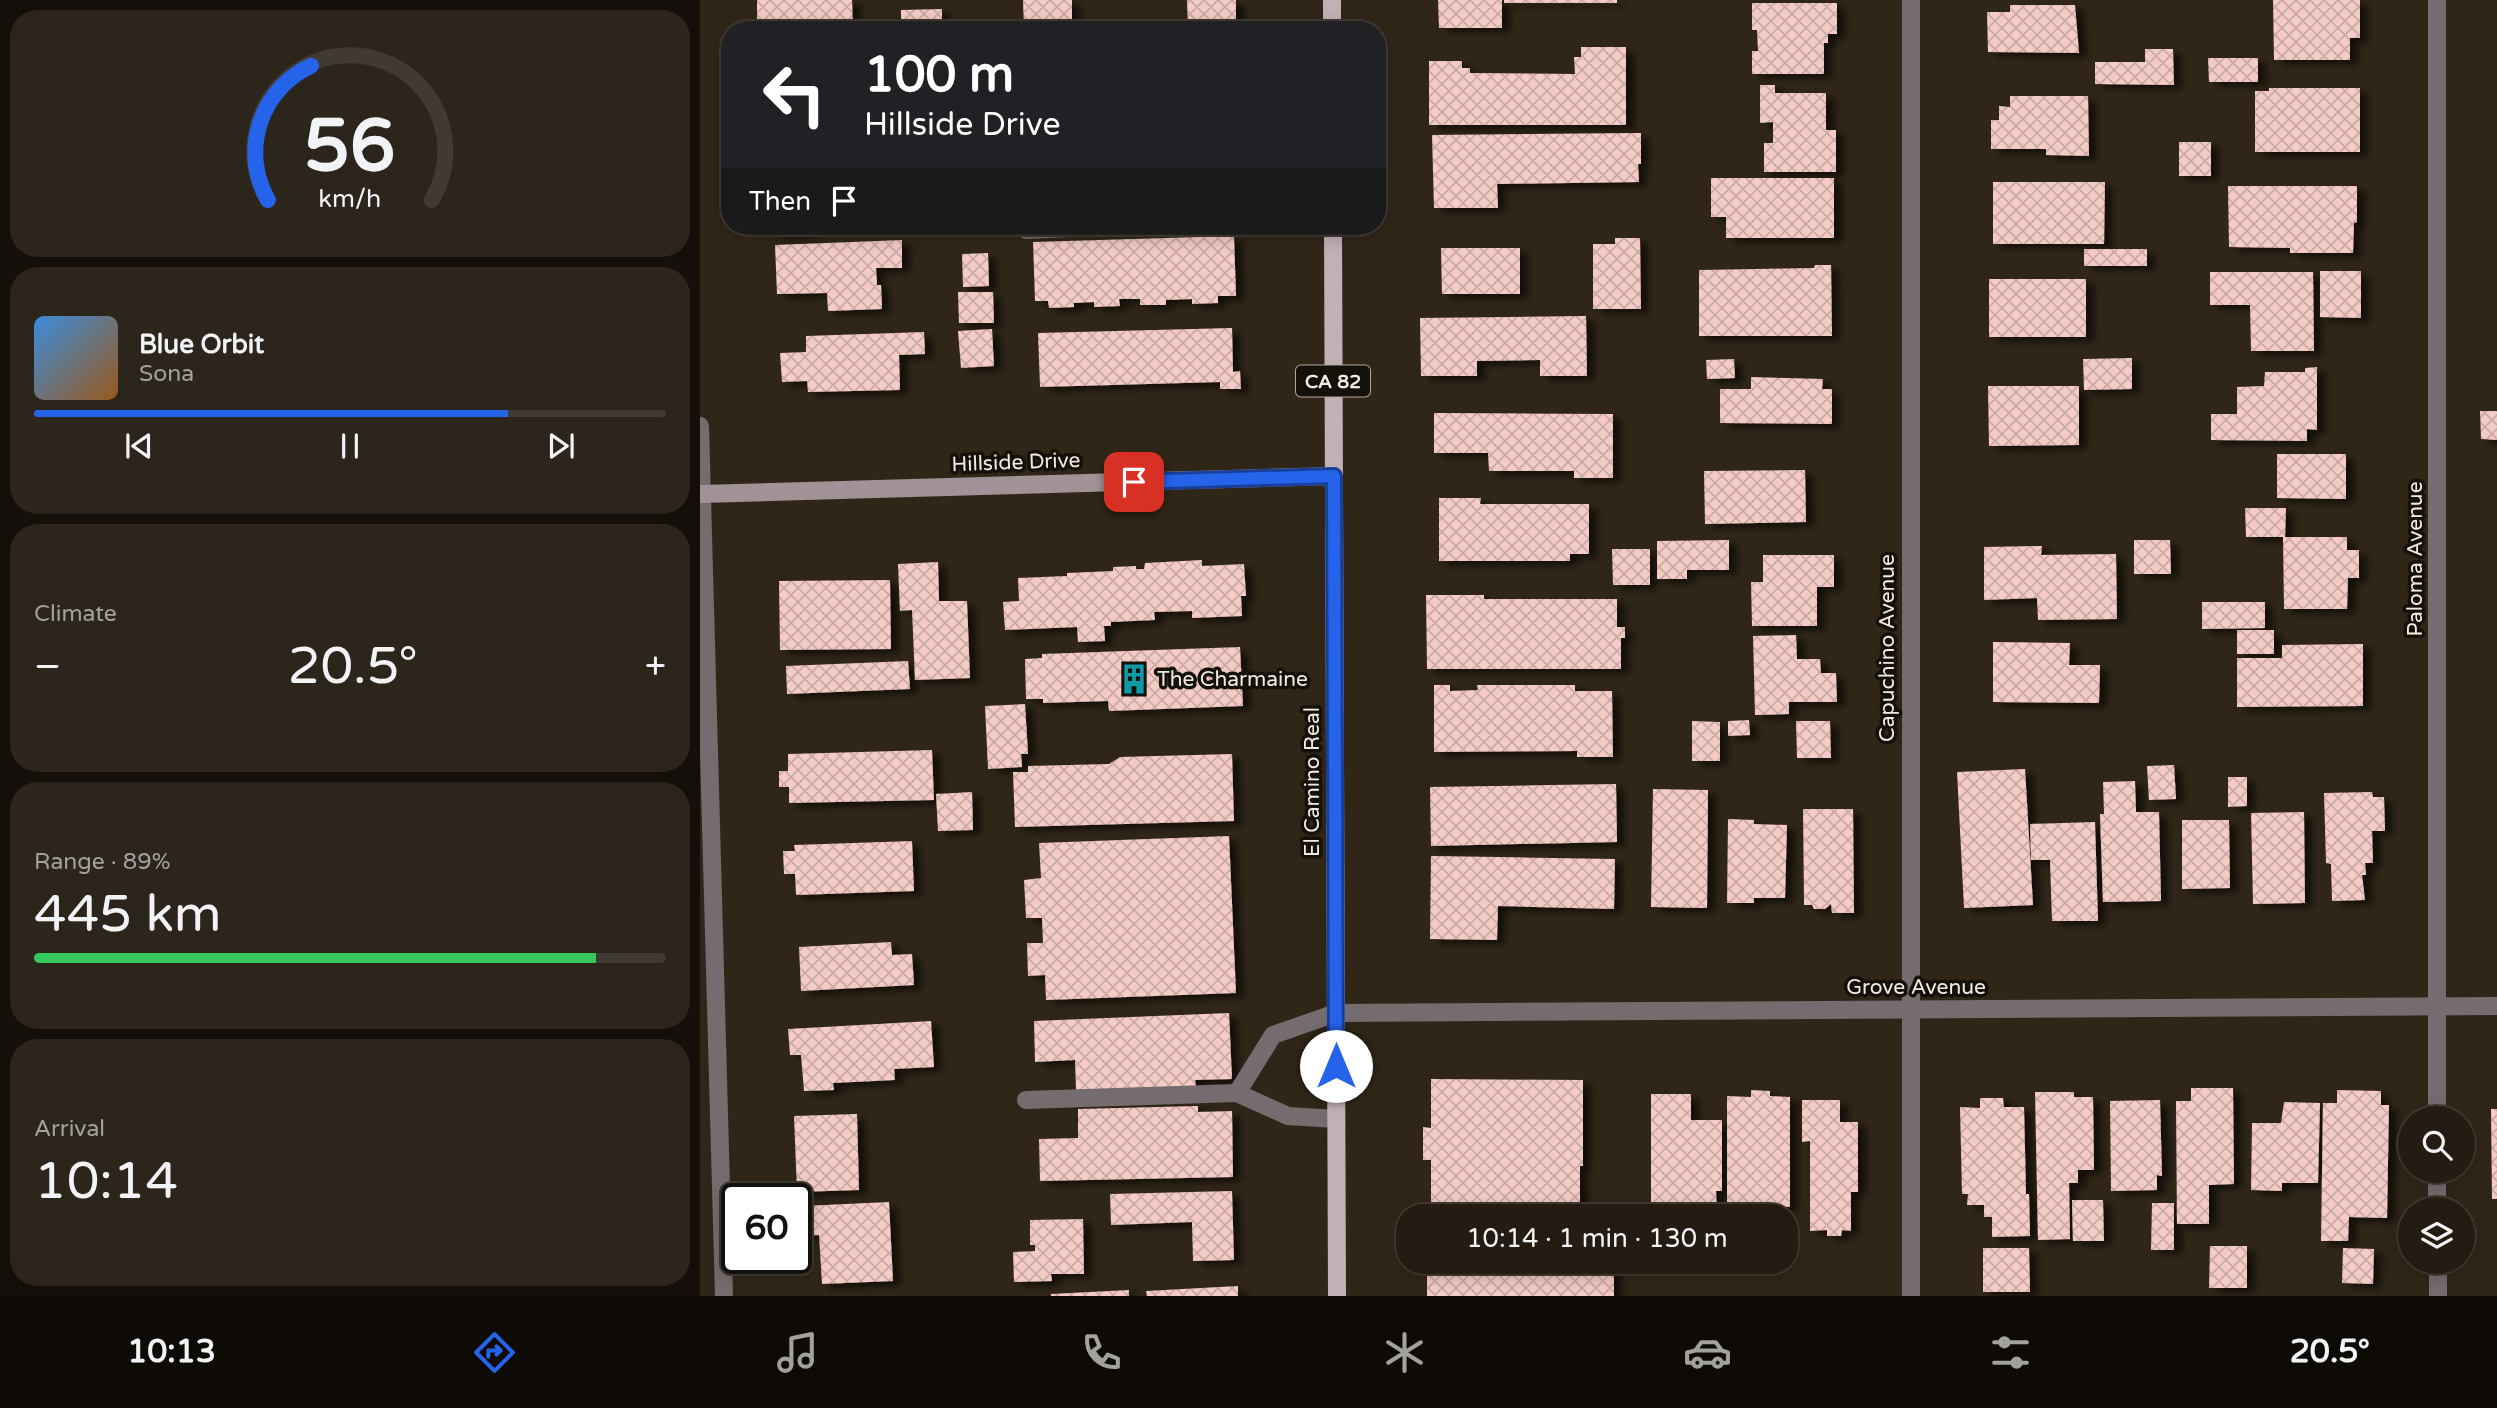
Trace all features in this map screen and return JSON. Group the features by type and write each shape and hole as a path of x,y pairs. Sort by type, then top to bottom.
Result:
{"main road":[{"path":"1332,0 1332,21"},
{"name":"El Camino Real","path":"1333,235 1337,1296"},
{"name":"Hillside Drive","path":"701,494 1334,476"}],"street":[{"name":"Capuchino Avenue","path":"1911,0 1911,1296"},
{"name":"Paloma Avenue","path":"2437,1106 2438,0"},
{"path":"700,426 724,1296"},
{"name":"Grove Avenue","path":"1237,1093 1273,1035 1336,1013 2497,1006"},
{"path":"1026,1100 1237,1093 1287,1116 1336,1119"},
{"path":"2438,1274 2438,1296"}],"building":[{"path":"757,0 852,0 853,21 757,21"},
{"path":"1023,0 1072,0 1072,21 1024,21"},
{"path":"1187,0 1236,0 1236,21 1188,21"},
{"path":"1438,0 1502,0 1502,28 1439,28"},
{"path":"1504,0 1617,0 1617,3 1504,3"},
{"path":"2273,0 2360,0 2360,38 2350,38 2350,60 2274,60"},
{"path":"1752,3 1837,3 1837,34 1828,34 1828,43 1824,43 1824,74 1752,74 1752,51 1758,51 1757,30 1752,30"},
{"path":"2010,5 2075,5 2079,53 1988,52 1987,12 2010,12"},
{"path":"942,9 942,21 901,21 901,10"},
{"path":"1581,47 1626,47 1626,125 1429,125 1429,61 1462,61 1462,68 1470,68 1470,73 1575,74 1574,57 1581,57"},
{"path":"2145,49 2173,49 2174,85 2095,84 2095,62 2145,62"},
{"path":"2208,58 2258,58 2258,82 2209,82"},
{"path":"1760,85 1775,85 1775,93 1826,93 1826,130 1836,130 1836,172 1764,172 1764,143 1773,143 1773,122 1760,123"},
{"path":"2269,88 2360,88 2360,152 2255,152 2255,91 2269,91"},
{"path":"2010,96 2088,96 2089,156 2046,155 2046,149 1991,149 1991,120 1999,120 1999,106 2010,107"},
{"path":"1641,133 1639,182 1497,184 1498,208 1434,208 1432,135"},
{"path":"2179,142 2211,142 2211,176 2179,176"},
{"path":"1711,178 1834,178 1834,238 1726,238 1726,217 1711,217"},
{"path":"1993,182 2105,182 2104,244 1993,244"},
{"path":"2228,186 2357,186 2357,222 2354,223 2353,253 2290,253 2290,248 2229,247"},
{"path":"1234,236 1236,296 1218,296 1218,303 1192,304 1192,299 1166,300 1166,305 1140,305 1140,299 1119,299 1120,306 1094,307 1094,302 1074,303 1074,307 1049,308 1048,301 1035,301 1033,242"},
{"path":"1615,238 1640,238 1641,309 1593,309 1593,244 1615,244"},
{"path":"902,240 902,268 876,268 877,285 881,285 882,309 828,311 827,293 777,294 775,245"},
{"path":"1441,248 1520,248 1520,294 1442,294"},
{"path":"2084,249 2147,249 2147,266 2084,266"},
{"path":"988,253 989,286 963,287 962,254"},
{"path":"1815,265 1831,265 1832,336 1699,336 1699,270 1814,268"},
{"path":"2320,271 2361,271 2361,318 2320,317"},
{"path":"2210,272 2313,272 2314,351 2251,351 2250,305 2210,305"},
{"path":"1989,279 2086,279 2086,337 1989,337"},
{"path":"958,292 993,292 994,323 959,323"},
{"path":"1586,316 1587,376 1540,376 1540,360 1477,361 1477,376 1421,376 1420,318"},
{"path":"1232,328 1233,372 1240,371 1241,389 1220,389 1220,382 1040,387 1038,333"},
{"path":"992,329 994,366 961,368 958,331"},
{"path":"924,332 925,354 899,355 900,390 808,392 807,381 782,382 780,353 806,352 806,336"},
{"path":"2132,358 2132,389 2084,390 2083,359"},
{"path":"1734,359 1735,378 1707,379 1706,360"},
{"path":"2317,367 2317,430 2307,429 2307,441 2211,440 2211,414 2237,414 2237,387 2264,386 2265,372 2305,372 2305,368"},
{"path":"1751,377 1823,379 1822,389 1832,389 1832,424 1720,423 1720,389 1751,389"},
{"path":"1988,386 2079,386 2079,445 1989,446"},
{"path":"2480,411 2497,411 2497,440 2481,439"},
{"path":"1434,413 1613,414 1613,478 1574,478 1574,471 1489,471 1488,453 1434,453"},
{"path":"2277,454 2346,454 2346,499 2277,498"},
{"path":"1805,470 1806,522 1705,524 1704,471"},
{"path":"1439,498 1481,498 1480,504 1589,504 1589,554 1570,554 1570,561 1439,561"},
{"path":"2245,508 2286,508 2285,537 2246,537"},
{"path":"2283,537 2347,537 2347,550 2359,550 2359,578 2348,578 2347,609 2284,609"},
{"path":"1729,540 1729,570 1687,570 1687,579 1657,579 1657,541"},
{"path":"2134,540 2170,540 2171,574 2134,574"},
{"path":"2042,546 2041,555 2116,554 2117,619 2038,620 2037,598 1984,600 1984,547"},
{"path":"1612,549 1650,549 1650,585 1613,585"},
{"path":"1763,555 1834,555 1834,587 1817,587 1817,626 1752,626 1751,582 1763,582"},
{"path":"1202,560 1202,566 1244,564 1246,596 1241,596 1242,616 1192,618 1192,611 1154,612 1155,620 1111,622 1111,626 1104,626 1105,641 1078,642 1077,627 1005,630 1003,602 1019,601 1018,578 1113,571 1113,567 1136,566 1136,569 1144,569 1145,563"},
{"path":"938,562 939,601 967,601 970,678 915,680 912,610 900,611 898,564"},
{"path":"890,580 891,649 780,650 779,581"},
{"path":"1426,595 1484,595 1484,599 1617,599 1617,627 1625,627 1625,638 1621,638 1621,669 1427,669"},
{"path":"2202,602 2265,602 2265,628 2202,629"},
{"path":"2237,630 2274,630 2274,654 2237,654"},
{"path":"1796,635 1797,659 1820,659 1821,673 1836,673 1837,702 1789,702 1789,714 1755,715 1753,636"},
{"path":"1993,642 2070,643 2069,665 2100,665 2099,703 1993,702"},
{"path":"2363,644 2363,706 2237,707 2237,658 2282,658 2282,645"},
{"name":"The Charmaine","path":"1240,647 1243,706 1109,711 1108,701 1043,703 1043,699 1026,699 1025,659 1042,658 1042,654"},
{"path":"908,661 910,689 787,694 786,666"},
{"path":"1434,685 1450,685 1450,691 1478,690 1477,685 1575,685 1575,691 1612,691 1613,757 1577,757 1577,751 1434,752"},
{"path":"1025,704 1028,754 1021,754 1022,767 988,769 985,706"},
{"path":"1749,720 1750,735 1728,736 1728,721"},
{"path":"1692,721 1720,722 1720,761 1692,761"},
{"path":"1796,721 1830,721 1831,758 1797,758"},
{"path":"932,750 934,800 789,803 789,787 779,787 779,771 788,771 788,754"},
{"path":"1232,754 1234,821 1015,827 1013,772 1028,772 1028,766 1109,764 1120,757"},
{"path":"2174,765 2176,799 2149,800 2147,766"},
{"path":"2025,769 2033,905 1964,908 1957,772"},
{"path":"2228,777 2247,777 2247,806 2228,807"},
{"path":"2135,781 2136,812 2159,812 2161,901 2103,902 2100,814 2104,814 2103,782"},
{"path":"1616,784 1617,842 1431,846 1430,787"},
{"path":"1653,789 1708,790 1707,908 1651,907"},
{"path":"972,792 973,830 938,831 936,794"},
{"path":"2372,792 2373,797 2384,797 2385,831 2372,831 2373,863 2365,863 2366,875 2362,875 2365,900 2332,901 2331,864 2326,863 2324,793"},
{"path":"1803,809 1853,809 1854,913 1832,913 1831,904 1825,909 1804,905"},
{"path":"2304,812 2305,903 2253,904 2251,813"},
{"path":"1728,819 1754,820 1754,824 1787,825 1785,898 1754,898 1754,903 1727,903"},
{"path":"2182,820 2229,820 2230,888 2182,889"},
{"path":"2095,822 2098,921 2052,921 2050,860 2031,860 2030,824"},
{"path":"1229,836 1236,993 1046,1000 1045,975 1028,976 1027,943 1043,943 1042,918 1026,918 1024,880 1041,878 1039,843"},
{"path":"912,841 914,891 796,895 795,874 784,874 783,851 795,851 794,845"},
{"path":"1431,856 1615,859 1614,909 1498,906 1497,940 1430,939"},
{"path":"891,942 892,955 912,954 914,985 801,991 799,947"},
{"path":"1229,1013 1232,1079 1195,1080 1196,1086 1076,1090 1075,1060 1035,1062 1034,1021"},
{"path":"931,1021 934,1067 894,1069 895,1080 833,1083 834,1090 804,1091 801,1055 790,1055 788,1029"},
{"path":"1431,1079 1583,1080 1580,1204 1431,1204 1431,1160 1423,1160 1423,1127 1431,1128"},
{"path":"2191,1088 2233,1088 2234,1184 2209,1185 2209,1224 2177,1224 2176,1101 2191,1101"},
{"path":"1751,1090 1770,1091 1770,1096 1790,1097 1790,1204 1727,1204 1727,1096 1751,1097"},
{"path":"2337,1090 2381,1091 2381,1105 2389,1105 2387,1218 2349,1217 2348,1241 2321,1241 2323,1103 2337,1103"},
{"path":"2035,1092 2074,1092 2074,1097 2093,1097 2094,1170 2078,1170 2078,1183 2069,1183 2070,1239 2038,1240"},
{"path":"1651,1094 1691,1094 1691,1120 1722,1120 1722,1191 1716,1191 1717,1204 1651,1204"},
{"path":"1980,1098 2003,1098 2004,1107 2024,1107 2030,1236 1992,1237 1992,1217 1984,1217 1984,1205 1967,1205 1968,1194 1962,1194 1960,1107 1980,1108"},
{"path":"1802,1100 1840,1100 1840,1122 1858,1122 1858,1192 1851,1192 1851,1231 1842,1230 1841,1236 1827,1236 1827,1230 1810,1231 1810,1141 1802,1142"},
{"path":"2160,1100 2162,1176 2157,1175 2157,1190 2111,1191 2110,1101"},
{"path":"2284,1102 2320,1103 2318,1183 2282,1183 2282,1191 2251,1190 2252,1123 2281,1123"},
{"path":"1198,1106 1198,1112 1232,1111 1233,1177 1040,1181 1039,1139 1078,1138 1078,1109"},
{"path":"2491,1109 2497,1109 2497,1199 2492,1199"},
{"path":"857,1114 859,1190 812,1192 812,1183 797,1183 794,1116"},
{"path":"1232,1191 1234,1260 1193,1261 1192,1222 1111,1225 1110,1194"},
{"path":"2072,1200 2103,1200 2104,1241 2073,1241"},
{"path":"889,1202 893,1281 822,1284 819,1235 812,1235 812,1206"},
{"path":"2152,1203 2174,1203 2174,1250 2151,1250"},
{"path":"1083,1219 1084,1274 1051,1274 1052,1281 1014,1282 1013,1252 1035,1251 1035,1245 1030,1245 1030,1220"},
{"path":"2210,1246 2247,1246 2247,1288 2209,1288"},
{"path":"1983,1248 2029,1248 2030,1292 1983,1292"},
{"path":"2343,1248 2374,1249 2373,1284 2342,1283"},
{"path":"1427,1274 1614,1274 1614,1296 1427,1296"},
{"path":"1238,1286 1238,1296 1147,1296 1146,1291"},
{"path":"1129,1290 1129,1296 1051,1296 1051,1294"}],"place":[{"name":"The Charmaine","path":"1134,679"}],"route":[{"path":"1134,482 1334,476 1336,1066"}]}
